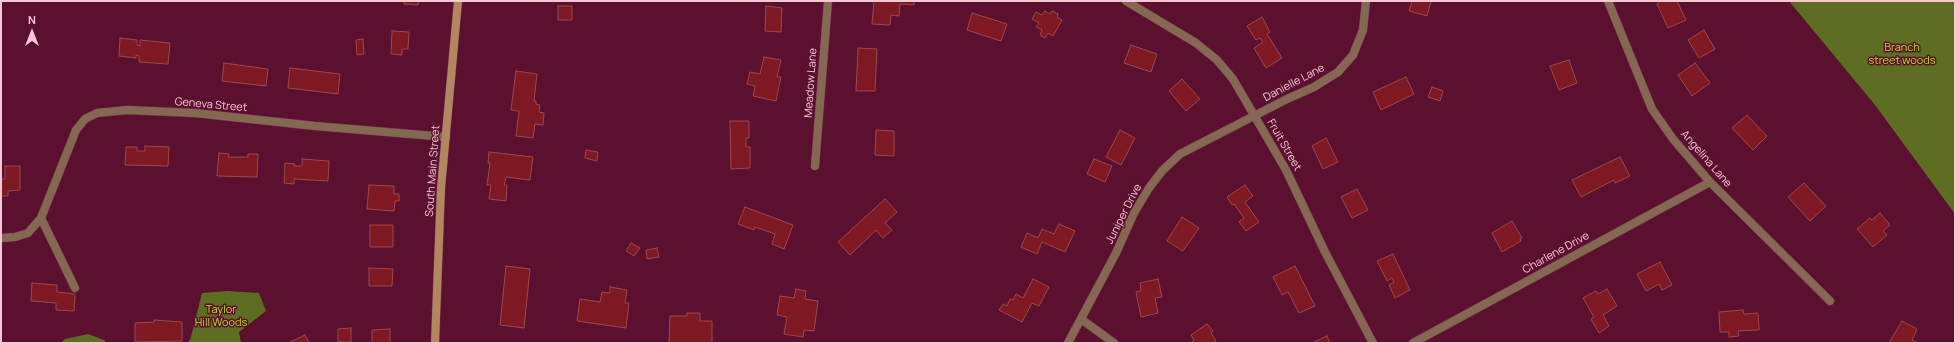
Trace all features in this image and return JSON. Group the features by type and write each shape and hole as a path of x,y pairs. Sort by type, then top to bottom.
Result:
{"main road":[{"name":"South Main Street","path":"435,343 441,188 458,1"}],"street":[{"name":"Meadow Lane","path":"815,166 828,1"},
{"name":"Fruit Street","path":"1126,1 1196,43 1217,60 1234,79 1286,170 1325,252 1373,343"},
{"name":"Danielle Lane","path":"1255,117 1287,99 1314,87 1338,72 1353,55 1362,30 1366,1"},
{"name":"Angelina Lane","path":"1608,1 1652,109 1673,139 1710,182 1830,301"},
{"name":"Geneva Street","path":"1,238 15,237 28,233 41,218 76,130 84,118 97,113 127,110 195,113 315,126 446,137"},
{"name":"Juniper Drive","path":"1068,343 1116,253 1134,213 1149,188 1162,171 1180,154 1215,135 1255,117"},
{"name":"Charlene Drive","path":"1413,343 1710,182"},
{"path":"41,218 75,288"},
{"path":"1081,319 1114,343"}],"green space":[{"name":"Branch street woods","path":"1789,1 1955,1 1955,214 1875,105"},
{"name":"Taylor Hill Woods","path":"227,291 259,293 266,311 239,332 241,343 188,343 191,337 202,293"},
{"path":"88,334 104,340 106,343 61,343 65,339"}],"building":[{"path":"404,1 419,1 418,5 404,4"},
{"path":"874,1 914,1 914,5 900,4 899,16 891,15 890,25 872,24"},
{"path":"1412,1 1431,1 1427,16 1409,11"},
{"path":"1658,1 1677,1 1686,20 1668,28 1657,4 1659,3"},
{"path":"558,6 572,6 572,20 558,20"},
{"path":"766,6 782,8 781,32 765,31"},
{"path":"1045,11 1050,14 1052,11 1058,14 1057,17 1062,20 1053,36 1048,33 1045,38 1040,35 1042,30 1036,27 1039,23 1032,19 1036,12 1042,15"},
{"path":"972,13 1007,24 1001,41 967,30"},
{"path":"1262,17 1270,32 1267,34 1282,58 1266,68 1254,48 1263,42 1260,38 1256,40 1247,26"},
{"path":"1704,30 1715,49 1699,58 1688,40"},
{"path":"392,31 409,32 408,49 402,49 402,55 391,54"},
{"path":"120,38 137,40 137,45 140,46 140,40 170,43 168,64 139,62 139,56 136,55 136,58 119,56"},
{"path":"363,39 364,54 357,55 356,40"},
{"path":"1131,45 1157,54 1151,72 1124,63"},
{"path":"858,48 877,49 875,91 856,91"},
{"path":"764,57 781,60 777,77 781,77 776,101 753,96 755,86 747,84 750,72 760,74"},
{"path":"1569,60 1577,83 1559,90 1550,66"},
{"path":"224,63 268,69 266,86 222,81"},
{"path":"1695,63 1710,83 1692,96 1678,75"},
{"path":"290,68 340,74 338,94 288,88"},
{"path":"516,71 537,74 534,101 536,101 536,104 540,105 539,112 544,113 543,125 535,124 533,138 516,136 519,111 511,110"},
{"path":"1406,77 1414,94 1381,110 1373,92"},
{"path":"1182,79 1200,99 1186,111 1169,91"},
{"path":"1432,87 1443,91 1440,101 1428,97"},
{"path":"1747,115 1767,136 1753,150 1732,128"},
{"path":"730,121 749,121 749,138 746,138 746,147 750,147 750,168 731,169"},
{"path":"876,130 894,131 894,156 875,155"},
{"path":"1120,130 1135,138 1121,165 1106,157"},
{"path":"1326,138 1338,162 1323,169 1312,146"},
{"path":"145,146 169,147 168,166 125,165 126,147 137,147 137,151 145,151"},
{"path":"586,150 598,152 597,161 585,158"},
{"path":"489,152 533,157 530,180 506,177 504,185 507,185 506,201 489,199 491,185 487,185 490,163 488,163"},
{"path":"219,153 229,154 228,157 248,157 248,154 258,154 257,177 217,176"},
{"path":"1620,157 1630,176 1615,183 1614,180 1581,197 1572,180"},
{"path":"302,159 329,161 328,181 294,179 294,184 284,183 285,163 295,164 294,166 302,166"},
{"path":"1094,159 1112,166 1105,182 1087,174"},
{"path":"5,166 20,166 20,190 8,191 8,196 1,196 1,179 5,179"},
{"path":"1804,183 1826,206 1810,221 1788,197"},
{"path":"369,185 394,186 394,194 399,194 399,201 395,201 394,211 367,209"},
{"path":"1245,185 1253,196 1245,202 1259,222 1246,231 1239,222 1244,218 1227,197"},
{"path":"1357,189 1368,210 1352,218 1341,197"},
{"path":"885,199 897,212 885,223 892,230 883,238 876,230 850,255 838,242"},
{"path":"745,207 793,225 784,249 772,244 775,234 755,227 754,230 738,224"},
{"path":"1880,213 1890,225 1883,231 1887,235 1873,247 1857,229 1870,218 1872,220"},
{"path":"1182,217 1199,228 1183,251 1167,241"},
{"path":"1512,221 1522,238 1520,239 1521,241 1502,252 1492,233"},
{"path":"1059,224 1075,231 1065,252 1042,242 1037,254 1021,247 1027,233 1038,238 1042,229 1054,234"},
{"path":"370,225 393,225 393,247 370,247"},
{"path":"631,243 640,248 634,256 626,251"},
{"path":"657,248 659,257 647,259 646,250"},
{"path":"1393,254 1410,290 1395,298 1389,285 1394,282 1392,278 1387,281 1377,261"},
{"path":"1660,262 1672,285 1662,290 1659,284 1646,291 1637,274"},
{"path":"506,266 530,269 524,328 500,325"},
{"path":"1295,266 1315,306 1299,313 1288,292 1282,295 1273,277"},
{"path":"369,268 393,269 392,286 369,286"},
{"path":"1033,279 1049,287 1039,306 1032,303 1022,322 999,310 1003,304 1007,306 1010,299 1013,300 1016,294 1023,298"},
{"path":"1158,279 1162,297 1155,298 1158,313 1141,317 1136,292 1141,291 1140,283"},
{"path":"32,283 57,285 57,292 75,294 74,311 56,310 56,303 31,301"},
{"path":"610,287 627,290 625,303 629,303 626,328 577,321 580,299 600,302 602,292 610,293"},
{"path":"796,289 806,291 805,299 818,301 814,331 804,330 803,337 784,334 787,317 777,315 780,296 794,298"},
{"path":"1607,289 1617,306 1603,315 1609,326 1599,333 1591,319 1594,317 1583,298 1596,291 1598,294"},
{"path":"1743,310 1744,314 1758,313 1759,330 1738,331 1739,336 1729,337 1729,332 1720,332 1719,312"},
{"path":"687,313 700,313 700,321 712,321 712,343 669,343 670,316 687,316"},
{"path":"154,320 182,322 182,341 135,342 135,323 154,322"},
{"path":"1902,321 1917,329 1912,340 1918,343 1889,343"},
{"path":"1207,324 1213,331 1211,333 1216,341 1213,343 1191,343 1194,340 1191,335"},
{"path":"351,328 351,342 338,342 338,329"},
{"path":"390,329 390,343 372,343 372,330"},
{"path":"305,335 309,343 288,343"},
{"path":"1327,336 1330,343 1312,343"}]}
